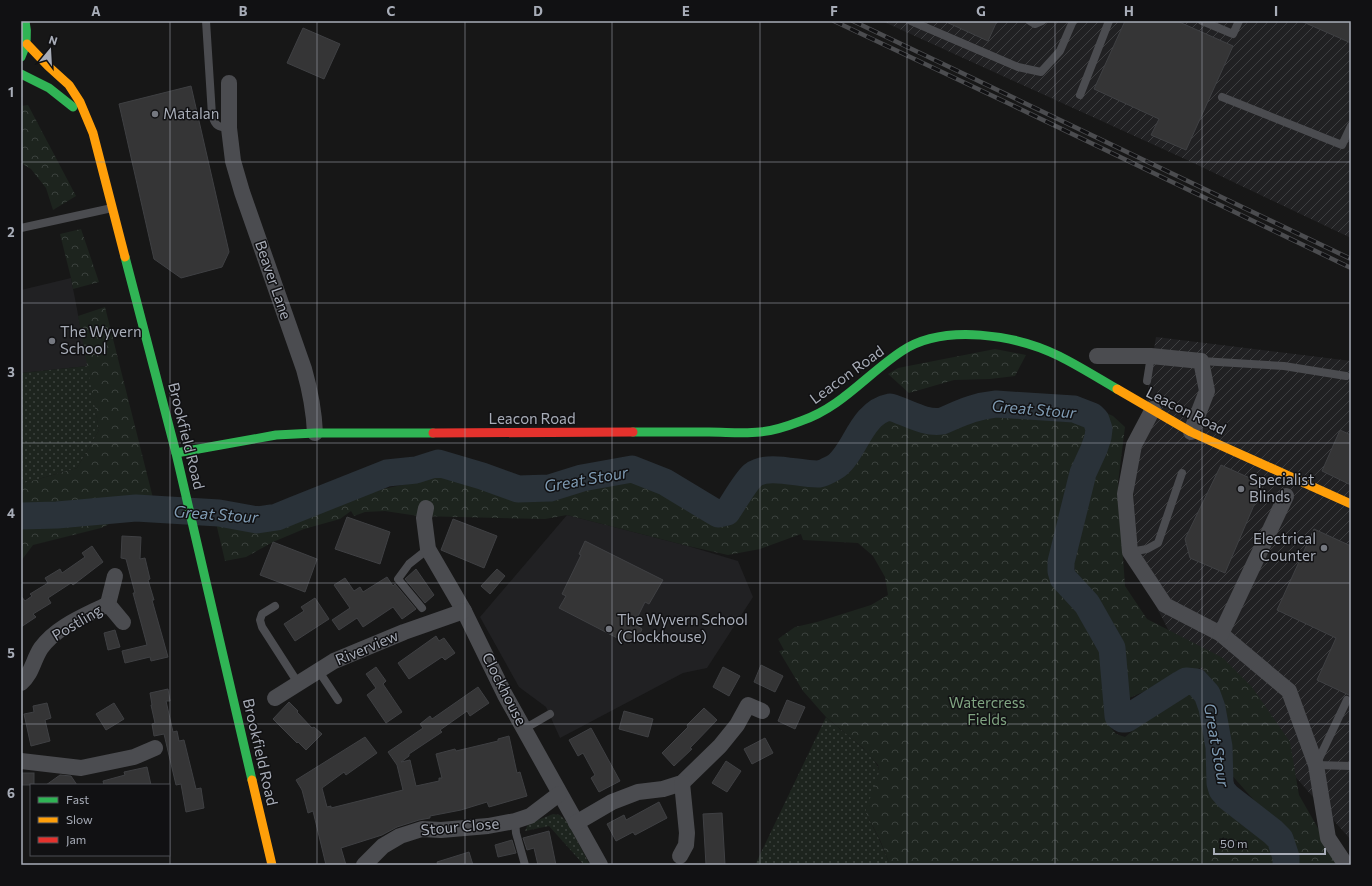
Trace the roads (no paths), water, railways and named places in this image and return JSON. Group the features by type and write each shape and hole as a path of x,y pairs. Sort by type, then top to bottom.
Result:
{"street":[{"path":"21,57 27,44 27,24"},
{"name":"Brookfield Road","path":"27,44 69,85 80,102 93,133 176,454 272,865"},
{"name":"Brookfield Road","path":"21,74 45,85 66,100 85,121 93,133"},
{"name":"Beaver Lane","path":"229,83 229,128 233,161 242,192 304,368 311,394 315,433"},
{"name":"Leacon Road","path":"176,454 276,435 315,433 760,432 793,425 827,410 904,350 925,340 960,335 997,337 1039,347 1072,363 1191,432 1351,504"},
{"path":"1098,356 1151,356 1201,360 1207,391 1191,432"},
{"path":"1152,409 1134,445 1125,494 1130,552 1165,605 1221,634 1289,691 1316,765 1328,838 1346,865"},
{"path":"1221,634 1286,496"},
{"name":"Clockhouse","path":"426,508 424,518 428,548 464,611 505,695 600,865"},
{"name":"Postling","path":"21,683 27,678 40,650 50,636 108,604 115,576"},
{"name":"Postling","path":"108,604 123,622"},
{"name":"Riverview","path":"275,698 334,661 404,632 464,611"},
{"path":"576,823 612,802 638,792 663,789 682,783 720,746 737,725 748,705 762,711"},
{"path":"21,761 81,768 134,757 155,748"},
{"path":"680,856 686,845 688,833 682,783"},
{"name":"Stour Close","path":"364,865 383,846 400,836 422,829 440,830 488,826 515,821 530,816 559,794"}],"lane":[{"path":"206,21 212,115 214,122 219,127 229,128"},
{"path":"911,21 1018,67 1041,72 1060,51 1073,21"},
{"path":"1030,21 1035,24 1042,21"},
{"path":"1080,95 1109,21"},
{"path":"1202,21 1233,34 1239,21"},
{"path":"1222,97 1342,145 1351,126"},
{"path":"21,228 112,208"},
{"path":"1147,381 1151,356"},
{"path":"1201,360 1284,366 1346,376"},
{"path":"1130,552 1147,549 1158,543 1182,473"},
{"path":"422,608 398,579 409,564 428,548"},
{"path":"275,606 262,614 260,620 262,627 298,683"},
{"path":"318,670 338,700"},
{"path":"1347,700 1316,765 1351,766"},
{"path":"524,729 550,714"},
{"path":"515,821 516,833 525,865"}],"waterway":[{"name":"Great Stour","path":"21,516 57,515 136,508 219,513 257,520 277,517 387,473 416,470 438,463 482,476 518,489 550,488 582,478 632,469 665,482 718,514 727,512 750,478 760,472 767,470 785,470 819,474 833,468 847,454 871,417 890,407 929,421 942,421 975,408 996,404 1074,409 1092,416 1096,420 1099,429 1094,449 1083,473 1061,562 1061,571 1063,578 1087,604 1112,648 1118,716 1122,719 1126,719 1186,681 1196,682 1207,694 1212,708 1219,747 1220,783 1222,790 1228,797 1280,839 1286,857 1286,865"}],"railway":[{"path":"834,21 1351,268"},
{"path":"853,21 1351,259"}],"place":[{"name":"Matalan","path":"155,114"},
{"name":"The Wyvern School","path":"52,341"},
{"name":"Specialist Blinds","path":"1241,489"},
{"name":"Electrical Counter","path":"1324,548"},
{"name":"The Wyvern School (Clockhouse)","path":"609,629"}],"park label":[{"name":"Watercress Fields","path":"987,712"}]}
